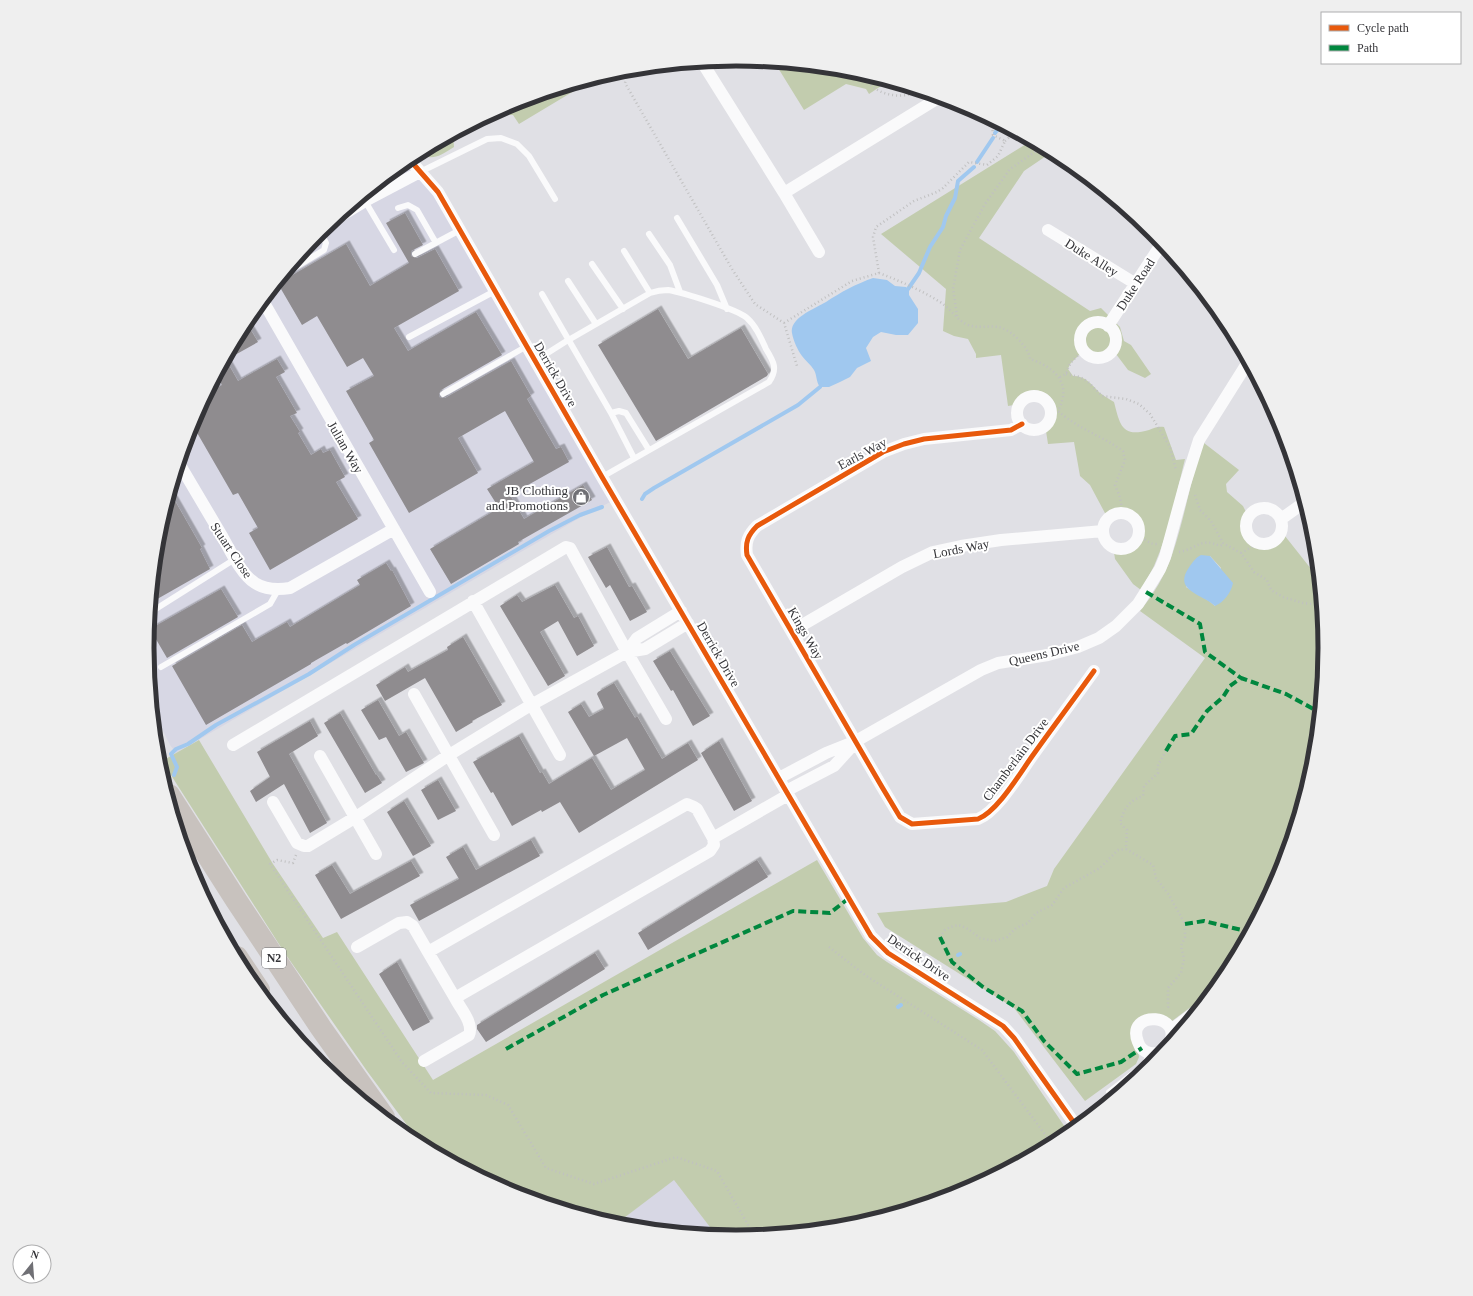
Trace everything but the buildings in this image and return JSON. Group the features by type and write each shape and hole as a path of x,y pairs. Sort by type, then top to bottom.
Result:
{"highway":[{"name":"N2","path":"176,806 316,1021 375,1104"}],"street":[{"path":"705,67 784,193 818,252"},
{"path":"784,193 934,101"},
{"name":"Derrick Drive","path":"413,164 438,192 602,477 871,936 888,953 1003,1026 1014,1038 1075,1122"},
{"path":"361,204 420,172"},
{"name":"Duke Alley","path":"1048,230 1136,284"},
{"name":"Duke Road","path":"1108,326 1159,248"},
{"name":"Julian Way","path":"266,307 430,592"},
{"path":"1098,323 1108,326 1112,330 1116,342 1111,353 1100,358 1094,358 1084,351 1080,341 1083,330 1088,326 1098,323"},
{"name":"Queens Drive","path":"779,778 826,753 856,742 981,670 998,664 1078,648 1099,638 1116,626 1138,604 1160,569 1199,440 1245,366"},
{"path":"1037,396 1047,401 1055,411 1048,422 1040,429 1029,429 1022,424 1017,412 1021,402 1026,398 1037,396"},
{"name":"Earls Way","path":"750,534 764,521 883,452 904,444 924,439 1011,430 1022,424"},
{"name":"Stuart Close","path":"182,469 235,559 248,577 255,583 266,588 278,590"},
{"path":"1281,519 1301,505"},
{"path":"1257,508 1268,508 1278,514 1281,519 1282,530 1275,540 1270,543 1264,544 1256,542 1248,535 1245,523 1247,517 1257,508"},
{"path":"1123,514 1137,523 1138,535 1132,545 1127,548 1116,548 1106,542 1103,531 1107,520 1111,516 1123,514"},
{"path":"278,590 290,588 394,529"},
{"name":"Lords Way","path":"792,631 902,567 933,552 1001,540 1103,531"},
{"name":"Kings Way","path":"750,534 746,541 747,555 856,742"},
{"path":"233,745 564,547 570,548 627,652 666,719"},
{"path":"473,601 560,755"},
{"path":"627,652 637,638 681,611"},
{"path":"273,802 297,843 308,846 356,818 449,755 531,705 627,652 645,649 688,623"},
{"name":"Chamberlain Drive","path":"856,742 900,817 906,821 912,824 919,824 978,819 985,816 992,810 1094,671"},
{"path":"414,694 494,835"},
{"name":"Queens Drive","path":"713,838 834,766 856,742"},
{"path":"320,756 376,854"},
{"path":"428,952 687,804 694,806 713,838 714,845 710,851 454,998"},
{"path":"357,947 399,923 407,922 413,926 470,1024 469,1035 424,1061"},
{"path":"1167,1025 1188,1014"},
{"path":"1154,1053 1149,1053 1138,1045 1136,1031 1140,1024 1146,1020 1154,1018 1167,1025 1171,1035"}],"lane":[{"path":"420,172 487,139 501,138 517,144 529,156 555,199"},
{"path":"365,201 394,250"},
{"path":"398,208 408,205 417,210 436,243"},
{"path":"678,218 717,285 727,308"},
{"path":"415,254 460,230"},
{"path":"650,234 670,265 680,292"},
{"path":"297,266 324,250 326,244 323,238"},
{"path":"624,251 650,293"},
{"path":"592,264 623,308"},
{"path":"568,281 596,324"},
{"path":"535,361 623,308 650,293 660,290 680,292 727,308 739,313 752,324 775,368 773,376 769,382 602,477"},
{"path":"409,337 495,291"},
{"path":"542,294 570,339 634,458"},
{"path":"443,394 527,346"},
{"path":"611,413 619,411 626,414 648,450"},
{"path":"156,609 235,559"},
{"path":"161,666 270,604 278,590"},
{"path":"1146,1062 1149,1053"},
{"path":"1109,1092 1137,1070"}],"path":[{"path":"627,76 625,83 732,269 755,304 784,323 797,366"},
{"path":"868,81 872,86 887,94 910,96 914,94"},
{"path":"991,125 993,135 1005,140"},
{"path":"879,273 873,237 876,227 914,201 943,188 969,162 987,165 998,156 1005,140 1011,135"},
{"path":"957,316 953,289 960,250 985,204 1010,169 1038,150"},
{"path":"784,323 852,281 879,273 916,288 942,302 964,323 974,327 989,326 1003,328 1020,340 1029,354 1030,359 1044,364 1060,377 1063,390 1063,402 1055,411 1123,451 1125,460 1115,485 1120,497 1123,514"},
{"path":"1066,374 1074,358 1084,351"},
{"path":"1060,377 1066,374 1080,377 1087,381 1102,396 1126,399 1139,404 1150,414 1170,447 1177,473"},
{"path":"1195,490 1196,499 1200,510 1211,521 1223,543 1241,553 1254,572 1267,580 1271,590 1283,597 1317,604"},
{"path":"1241,553 1253,546 1256,542"},
{"path":"1126,850 1128,830 1120,823 1123,811 1133,799 1143,796 1144,786 1158,773 1157,767 1166,751"},
{"path":"300,845 293,862 277,860 270,864 402,1062 431,1093 486,1095 508,1105 546,1168 594,1184 676,1158 716,1170 751,1230"},
{"path":"940,937 945,930 959,925 968,929 980,938 995,941 1007,937 1016,928 1028,923 1036,913 1052,905 1064,888 1100,868 1118,850 1126,850 1153,865 1156,878 1169,895 1185,924 1185,937 1181,946 1184,959 1181,973 1168,988 1167,1025"},
{"path":"828,947 865,974 982,1050 1048,1139"}],"shaded area":[{"path":"413,164 437,193 614,500 576,520 176,753 170,745 159,723 156,686 154,648 159,572 174,497 185,461 199,425 232,357 275,294 299,264 325,236 353,210 382,186"},
{"path":"674,1179 712,1229 661,1225 623,1219"}],"green space":[{"path":"778,67 850,77 883,85 869,94 866,89 846,84 804,110"},
{"path":"579,88 519,124 513,115 505,114 514,110 549,97"},
{"path":"453,140 454,147 444,153 425,156"},
{"path":"1027,143 1047,156 1024,171 979,238 1090,311 1101,308 1120,327 1124,341 1131,345 1151,374 1145,378 1128,370 1116,354 1107,360 1098,362 1089,360 1080,354 1070,364 1068,369 1073,376 1078,376 1085,379 1100,393 1114,402 1120,423 1127,430 1140,432 1158,427 1164,427 1176,460 1185,459 1164,540 1154,566 1141,590 1133,584 1115,559 1114,552 1128,551 1137,545 1141,537 1141,527 1137,518 1129,512 1119,510 1106,515 1090,485 1080,476 1074,442 1048,444 1046,431 1054,421 1056,411 1054,402 1048,395 1040,391 1031,391 1022,395 1014,405 1008,406 1001,355 976,358 976,354 968,339 954,336 943,331 946,289 881,234"},
{"path":"1204,443 1239,470 1226,484 1227,492 1243,506 1246,512 1242,522 1242,530 1245,538 1250,543 1258,546 1266,546 1274,543 1282,536 1285,536 1314,573 1318,648 1314,724 1299,799 1288,835 1274,871 1241,939 1199,1001 1172,1021 1159,1014 1144,1016 1138,1051 1139,1057 1136,1064 1085,1101 1014,1008 885,927 877,913 1006,902 1047,886 1054,869 1205,658 1140,611 1159,584 1166,570 1177,541 1191,485","holes":["1210,556 1221,568 1215,606 1186,587"]},
{"path":"199,740 273,864 323,938 337,932 433,1080 817,860 863,938 877,955 995,1031 1014,1052 1066,1128 994,1170 959,1186 924,1199 850,1219 775,1229 712,1229 674,1180 623,1219 549,1199 514,1186 445,1152 411,1131 367,1071 284,952 168,770 165,759"}],"water":[{"path":"873,278 887,280 895,286 906,287 918,309 918,323 908,335 896,335 881,332 873,337 866,348 871,361 857,368 850,377 829,387 820,387 814,370 802,356 796,345 792,328 799,318 810,310 849,288"},
{"path":"1201,555 1210,556 1233,583 1227,597 1215,606 1191,591 1184,582 1188,569 1195,559"}],"waterway":[{"path":"995,133 998,128"},
{"path":"977,162 993,138"},
{"path":"908,289 919,273 930,247 943,227 946,216 955,198 958,181 974,167"},
{"path":"642,499 645,494 654,488 798,405 820,387"},
{"path":"174,775 177,767 171,754 176,749 188,744 216,725 309,674 354,645 549,531 580,515 602,507"}],"marked path":[{"path":"1146,592 1200,624 1205,652 1241,678"},
{"path":"1166,751 1175,736 1191,734 1207,711 1223,697 1230,686 1241,678 1286,694 1315,710"},
{"path":"506,1049 603,995 793,911 830,913 849,898"},
{"path":"1185,924 1204,921 1245,931"},
{"path":"940,937 952,962 983,987 1022,1011 1044,1041 1077,1074 1121,1062 1142,1048"}],"cycle path":[{"path":"413,164 438,192 602,477 871,936 888,953 1003,1026 1014,1038 1074,1122"},
{"path":"1022,424 1011,430 924,439 904,444 883,452 757,526 751,532 748,539 746,546 747,555 900,817 912,824 978,819 986,815 1008,791 1094,671"}],"place":[{"name":"JB Clothing and Promotions","path":"581,497"}]}
